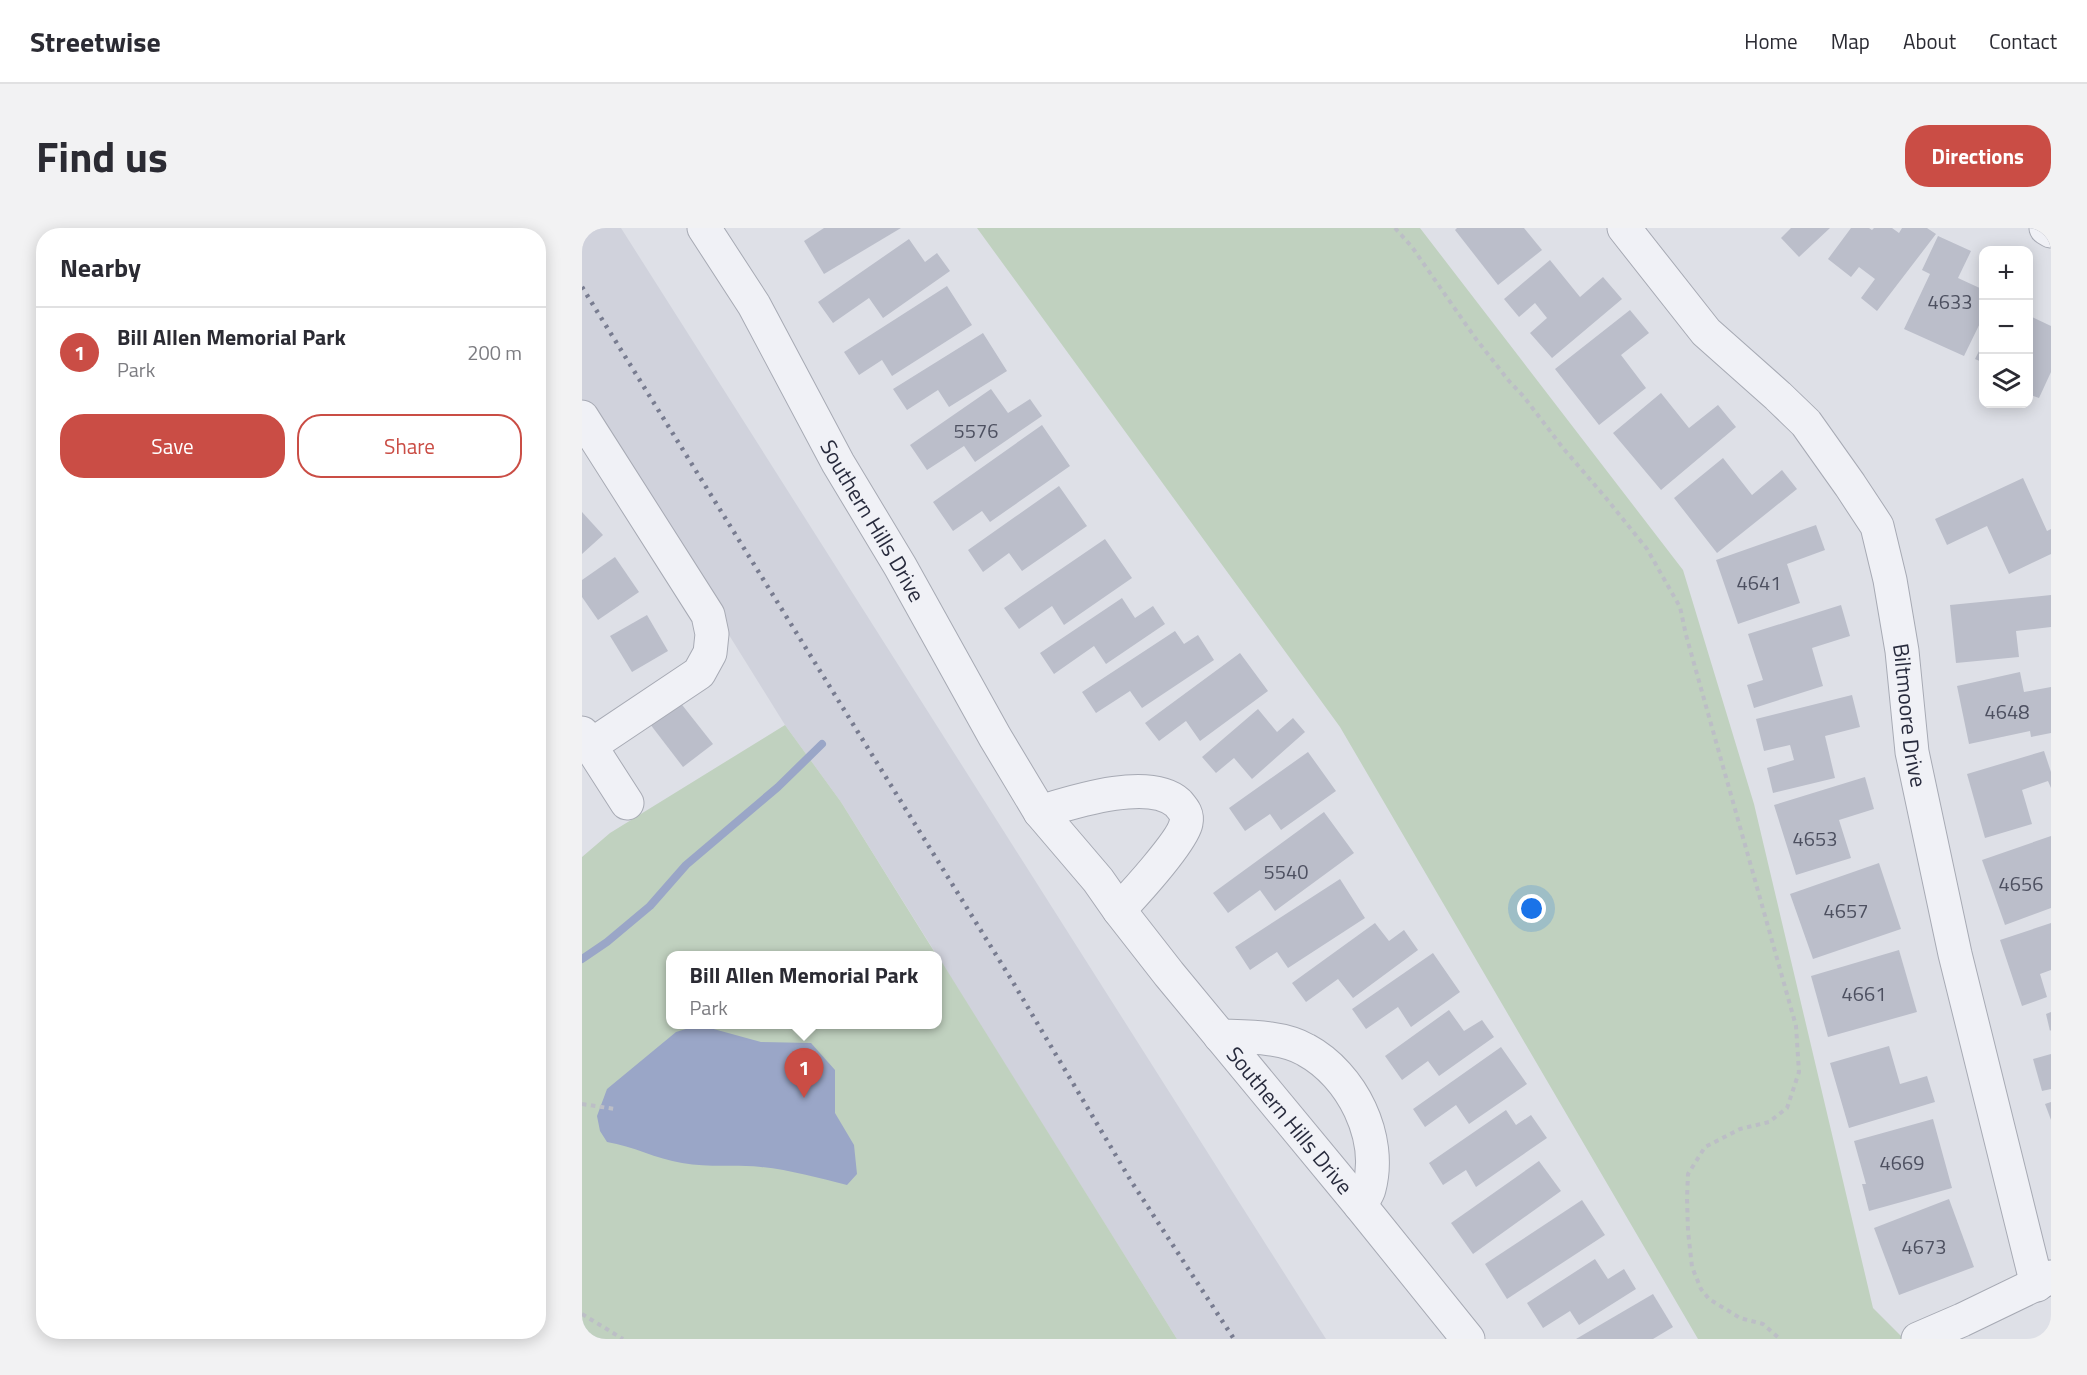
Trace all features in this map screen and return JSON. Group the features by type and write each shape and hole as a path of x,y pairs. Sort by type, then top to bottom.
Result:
{"street":[{"name":"Southern Hills Drive","path":"704,228 754,305 838,463 900,566 995,737 1040,812 1098,879 1119,910 1220,1036 1360,1204 1467,1339"},
{"name":"Biltmoore Drive","path":"1624,228 1706,333 1806,423 1877,526 1890,579 1902,651 1912,752 1955,954 2044,1281"},
{"path":"2046,228 2051,231"},
{"path":"582,417 708,615 712,634 710,653 699,673 586,739 627,803"},
{"path":"1040,812 1094,797 1137,792 1164,795 1183,808 1187,820 1184,830 1154,872 1119,910"},
{"name":"Southern Hills Drive","path":"1220,1036 1274,1040 1305,1049 1320,1059 1346,1085 1363,1118 1371,1154 1369,1191 1360,1204"},
{"path":"1918,1339 2044,1281"}],"path":[{"path":"1395,228 1412,247 1495,364 1647,549 1680,607 1796,1026 1799,1071 1787,1107 1769,1122 1740,1130 1705,1147 1688,1174 1688,1231 1692,1267 1701,1289 1709,1299 1740,1318 1763,1324 1780,1339"},
{"path":"582,1104 615,1108"},
{"path":"582,1314 623,1339"}],"shaded area":[{"path":"582,228 621,228 1326,1339 1177,1339 942,963 942,951 934,951 841,802 785,725 582,399"}],"green space":[{"path":"977,228 1420,228 1683,570 1754,804 1873,1308 1904,1339 1698,1339 1340,727"},
{"path":"785,725 841,802 934,951 666,951 666,1029 942,1029 942,962 1177,1339 582,1339 582,857 610,833"}],"water":[{"path":"686,1029 714,1029 761,1042 811,1043 835,1070 835,1113 854,1145 857,1174 847,1185 772,1168 682,1163 607,1142 600,1131 597,1116 607,1089 676,1032"}],"building":[{"path":"824,228 901,228 824,274 804,241"},
{"path":"1457,228 1524,228 1542,250 1498,285 1455,230"},
{"path":"1791,228 1830,228 1799,257 1781,238"},
{"path":"1851,228 1872,230 1892,228 1899,233 1902,228 1927,228 1936,234 1877,311 1861,298 1875,279 1859,267 1851,277 1828,259"},
{"path":"1938,236 1971,251 1958,278 1979,288 1979,325 1964,356 1904,329 1930,274 1922,270"},
{"path":"909,239 925,262 937,253 950,271 883,318 869,298 833,323 818,302"},
{"path":"1550,260 1580,297 1603,277 1622,299 1552,358 1530,333 1547,318 1535,303 1519,317 1504,299"},
{"path":"947,286 972,325 892,376 882,360 859,375 844,352"},
{"path":"1630,310 1649,333 1621,355 1646,388 1599,425 1555,369"},
{"path":"2033,317 2051,326 2051,372 2039,398 2033,396"},
{"path":"983,333 1007,371 949,407 938,390 907,410 893,389"},
{"path":"991,389 1008,413 1030,399 1042,416 975,462 964,446 927,470 910,445"},
{"path":"1661,393 1689,428 1718,405 1736,427 1661,490 1613,433"},
{"path":"1042,425 1070,466 990,522 982,511 953,531 933,502"},
{"path":"1723,458 1752,495 1782,470 1797,489 1717,553 1674,498"},
{"path":"2023,478 2047,531 2051,529 2051,554 2009,574 1987,526 1947,545 1935,519"},
{"path":"1059,486 1087,526 1022,571 1009,553 983,572 968,550"},
{"path":"582,512 603,535 582,554"},
{"path":"1816,525 1825,550 1787,564 1800,603 1738,624 1716,560"},
{"path":"1105,539 1132,578 1064,625 1052,606 1019,629 1004,608"},
{"path":"615,557 639,592 598,620 582,597 582,580"},
{"path":"2051,595 2051,627 2016,631 2019,657 1956,663 1950,605"},
{"path":"1122,598 1135,618 1153,606 1165,624 1106,664 1094,646 1054,674 1040,653"},
{"path":"1841,605 1850,636 1812,648 1823,686 1754,708 1747,685 1763,680 1748,634"},
{"path":"647,615 668,651 632,672 610,636"},
{"path":"1175,631 1184,644 1198,635 1214,660 1142,708 1130,691 1096,713 1082,692"},
{"path":"1240,653 1268,691 1200,741 1186,721 1159,741 1145,723"},
{"path":"2020,672 2024,692 2051,687 2051,733 2031,737 2030,731 1969,744 1957,686"},
{"path":"1852,695 1860,727 1825,736 1835,778 1773,793 1767,768 1794,760 1790,745 1764,751 1756,719"},
{"path":"679,701 713,744 683,767 650,724"},
{"path":"1258,709 1277,732 1293,718 1305,732 1252,779 1234,758 1216,773 1202,757"},
{"path":"2044,751 2051,772 2051,788 2048,781 2022,790 2032,824 1985,838 1967,774"},
{"path":"1308,752 1336,791 1281,830 1270,814 1245,831 1229,808"},
{"path":"1865,777 1874,809 1839,820 1851,858 1796,875 1774,805"},
{"path":"1324,812 1354,853 1275,911 1260,890 1228,913 1213,893"},
{"path":"2051,836 2051,908 2005,925 1982,860"},
{"path":"1879,863 1901,929 1813,959 1790,894"},
{"path":"1340,879 1365,918 1288,968 1277,952 1250,970 1235,947"},
{"path":"1375,923 1389,941 1404,930 1418,950 1353,998 1338,979 1306,1002 1292,983"},
{"path":"2051,923 2051,970 2040,974 2047,997 2022,1006 2000,940"},
{"path":"1899,950 1917,1012 1828,1037 1811,976"},
{"path":"1433,953 1460,992 1411,1027 1398,1007 1366,1029 1352,1009"},
{"path":"1449,1010 1464,1031 1482,1020 1494,1037 1439,1076 1428,1061 1402,1080 1385,1056"},
{"path":"2051,1012 2051,1030 2050,1031 2046,1014"},
{"path":"1889,1046 1900,1084 1927,1076 1935,1102 1849,1128 1830,1063"},
{"path":"1501,1047 1527,1084 1469,1124 1456,1105 1425,1127 1413,1109"},
{"path":"2051,1054 2051,1089 2042,1091 2033,1059"},
{"path":"2051,1102 2051,1120 2045,1104"},
{"path":"1506,1110 1516,1125 1531,1115 1547,1138 1476,1187 1466,1170 1443,1185 1429,1163"},
{"path":"1933,1119 1952,1188 1869,1211 1862,1184 1866,1184 1854,1141"},
{"path":"1539,1161 1561,1191 1473,1254 1451,1223"},
{"path":"1949,1199 1974,1267 1899,1295 1874,1228"},
{"path":"1582,1200 1605,1235 1507,1299 1485,1264"},
{"path":"1595,1259 1608,1279 1624,1269 1636,1289 1579,1325 1570,1311 1543,1328 1527,1303"},
{"path":"1653,1294 1673,1327 1653,1339 1576,1339"}],"waterway":[{"path":"582,959 607,942 650,906 686,865 778,787 822,744"}],"railway":[{"path":"582,287 1011,979 1131,1181 1234,1339"}],"place":[{"name":"Bill Allen Memorial Park","path":"804,1098"}]}
